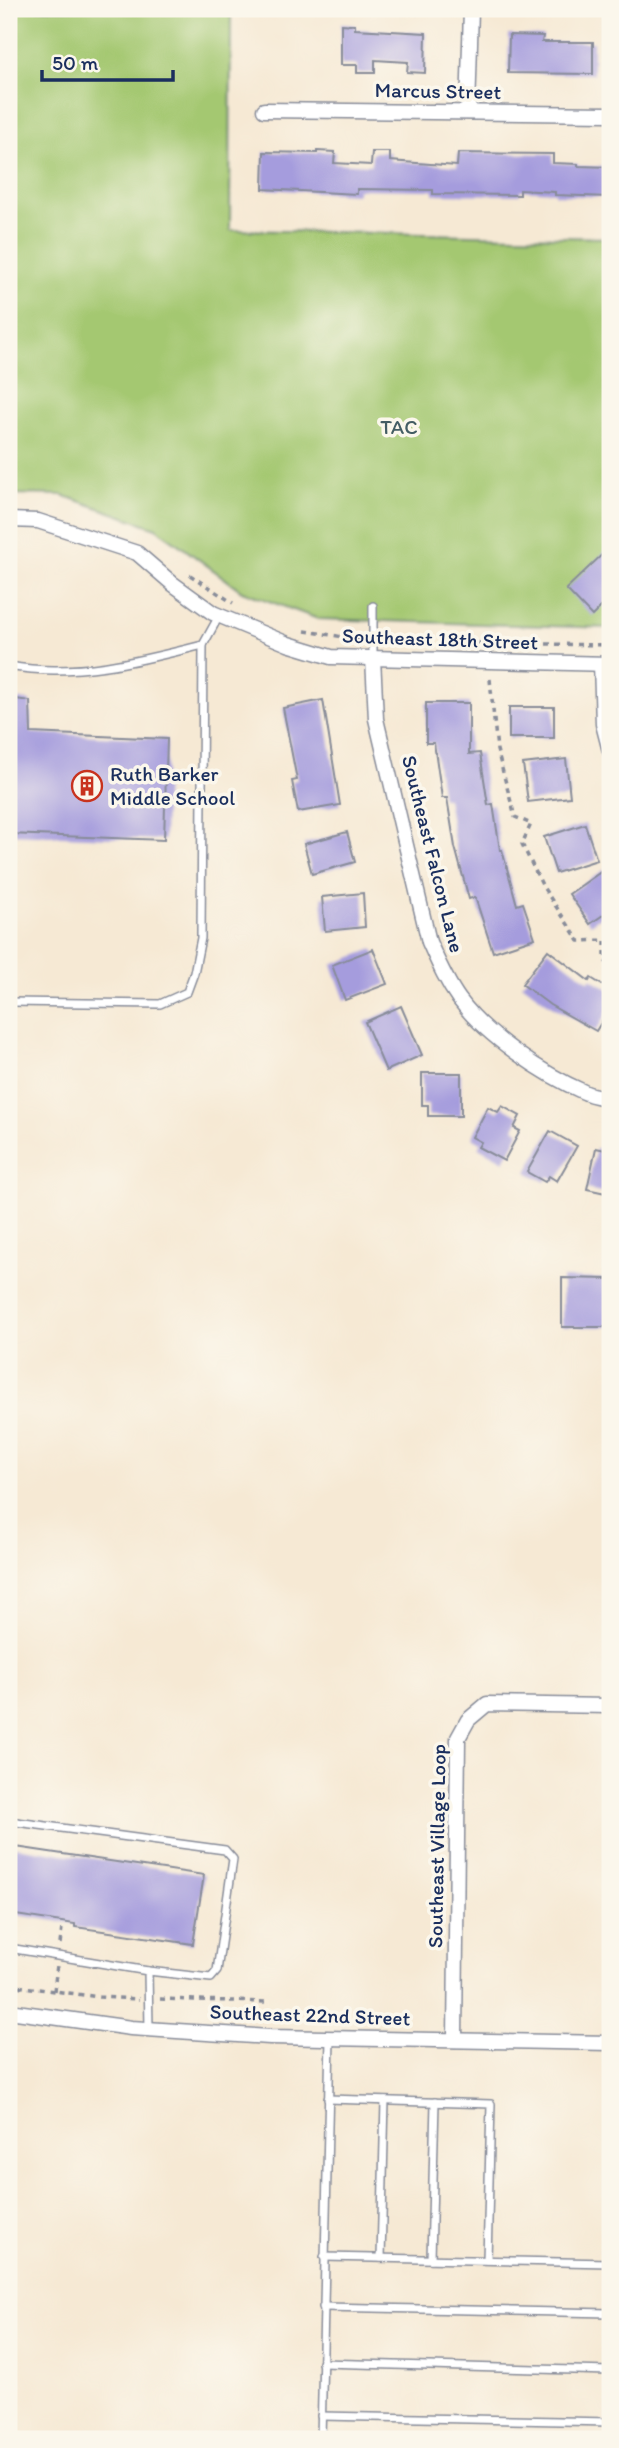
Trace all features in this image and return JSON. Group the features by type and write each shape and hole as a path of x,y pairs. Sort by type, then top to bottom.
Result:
{"street":[{"path":"468,112 471,9"},
{"name":"Marcus Street","path":"264,110 610,114"},
{"name":"Southeast 18th Street","path":"9,520 38,521 137,554 173,584 219,616 288,644 331,657 606,664"},
{"name":"Southeast Falcon Lane","path":"373,658 376,719 429,942 444,977 461,1002 504,1043 586,1093 610,1099"},
{"path":"606,664 602,708 610,751"},
{"name":"Southeast Village Loop","path":"455,2040 458,1738 468,1720 487,1704 610,1706"},
{"name":"Southeast 22nd Street","path":"9,2011 149,2029 270,2037 610,2043"}],"lane":[{"path":"373,606 373,658"},
{"path":"9,1002 160,1004 187,992 201,938 203,645 219,616"},
{"path":"9,666 33,671 125,665 203,645"},
{"path":"9,1821 225,1850 233,1859 218,1971 211,1978 9,1948"},
{"path":"148,1970 149,2029"},
{"path":"321,2439 330,2038"},
{"path":"328,2099 491,2104 488,2260"},
{"path":"381,2258 385,2101"},
{"path":"431,2259 435,2102"},
{"path":"324,2257 610,2263"},
{"path":"323,2307 610,2313"},
{"path":"322,2363 610,2371"},
{"path":"321,2416 610,2421"}],"path":[{"path":"190,575 237,605"},
{"path":"302,631 372,641"},
{"path":"470,643 610,645"},
{"path":"490,679 497,750 515,817 531,824 523,844 543,887 579,941 605,940 605,961 610,965"}],"green space":[{"name":"TAC","path":"9,9 231,9 230,230 610,238 610,628 318,619 242,591 156,528 62,495 9,494"}],"building":[{"path":"341,24 355,25 355,29 426,33 425,73 407,72 408,62 375,60 375,73 357,73 357,65 341,65"},
{"path":"509,35 543,36 542,42 593,42 593,74 508,73"},
{"path":"264,152 335,152 334,163 371,165 372,152 390,152 390,161 457,166 458,153 553,154 553,163 610,167 610,197 555,195 555,192 520,190 520,195 433,194 433,190 357,189 357,194 263,189"},
{"path":"610,547 610,598 592,616 566,589"},
{"name":"Ruth Barker Middle School","path":"9,698 30,701 31,733 167,739 164,840 9,834"},
{"path":"323,700 340,805 298,812 292,781 297,780 283,708"},
{"path":"426,703 469,703 469,754 480,753 488,805 493,804 500,850 517,905 523,903 535,938 493,952 475,897 469,899 455,847 447,798 442,798 434,743 426,743"},
{"path":"509,707 554,707 554,738 509,738"},
{"path":"566,759 570,797 528,802 523,764"},
{"path":"585,824 597,860 556,873 544,837"},
{"path":"347,832 355,862 312,874 304,844"},
{"path":"605,869 610,878 610,910 590,924 569,894"},
{"path":"363,893 365,927 325,931 322,897"},
{"path":"373,949 387,984 345,1000 332,965"},
{"path":"548,950 589,981 591,978 610,990 610,1008 596,1031 550,1005 522,984"},
{"path":"401,1006 422,1055 386,1071 365,1022"},
{"path":"422,1073 461,1073 461,1116 428,1116 428,1105 422,1105"},
{"path":"502,1106 520,1116 514,1128 520,1131 504,1161 478,1147 481,1142 472,1137 488,1107 498,1112"},
{"path":"550,1131 577,1146 557,1181 549,1176 545,1182 527,1172"},
{"path":"596,1148 610,1151 610,1194 587,1189"},
{"path":"562,1278 610,1279 610,1327 562,1327"},
{"path":"9,1846 204,1875 193,1944 75,1927 75,1924 9,1914"}],"place":[{"name":"Ruth Barker Middle School","path":"87,786"}]}
